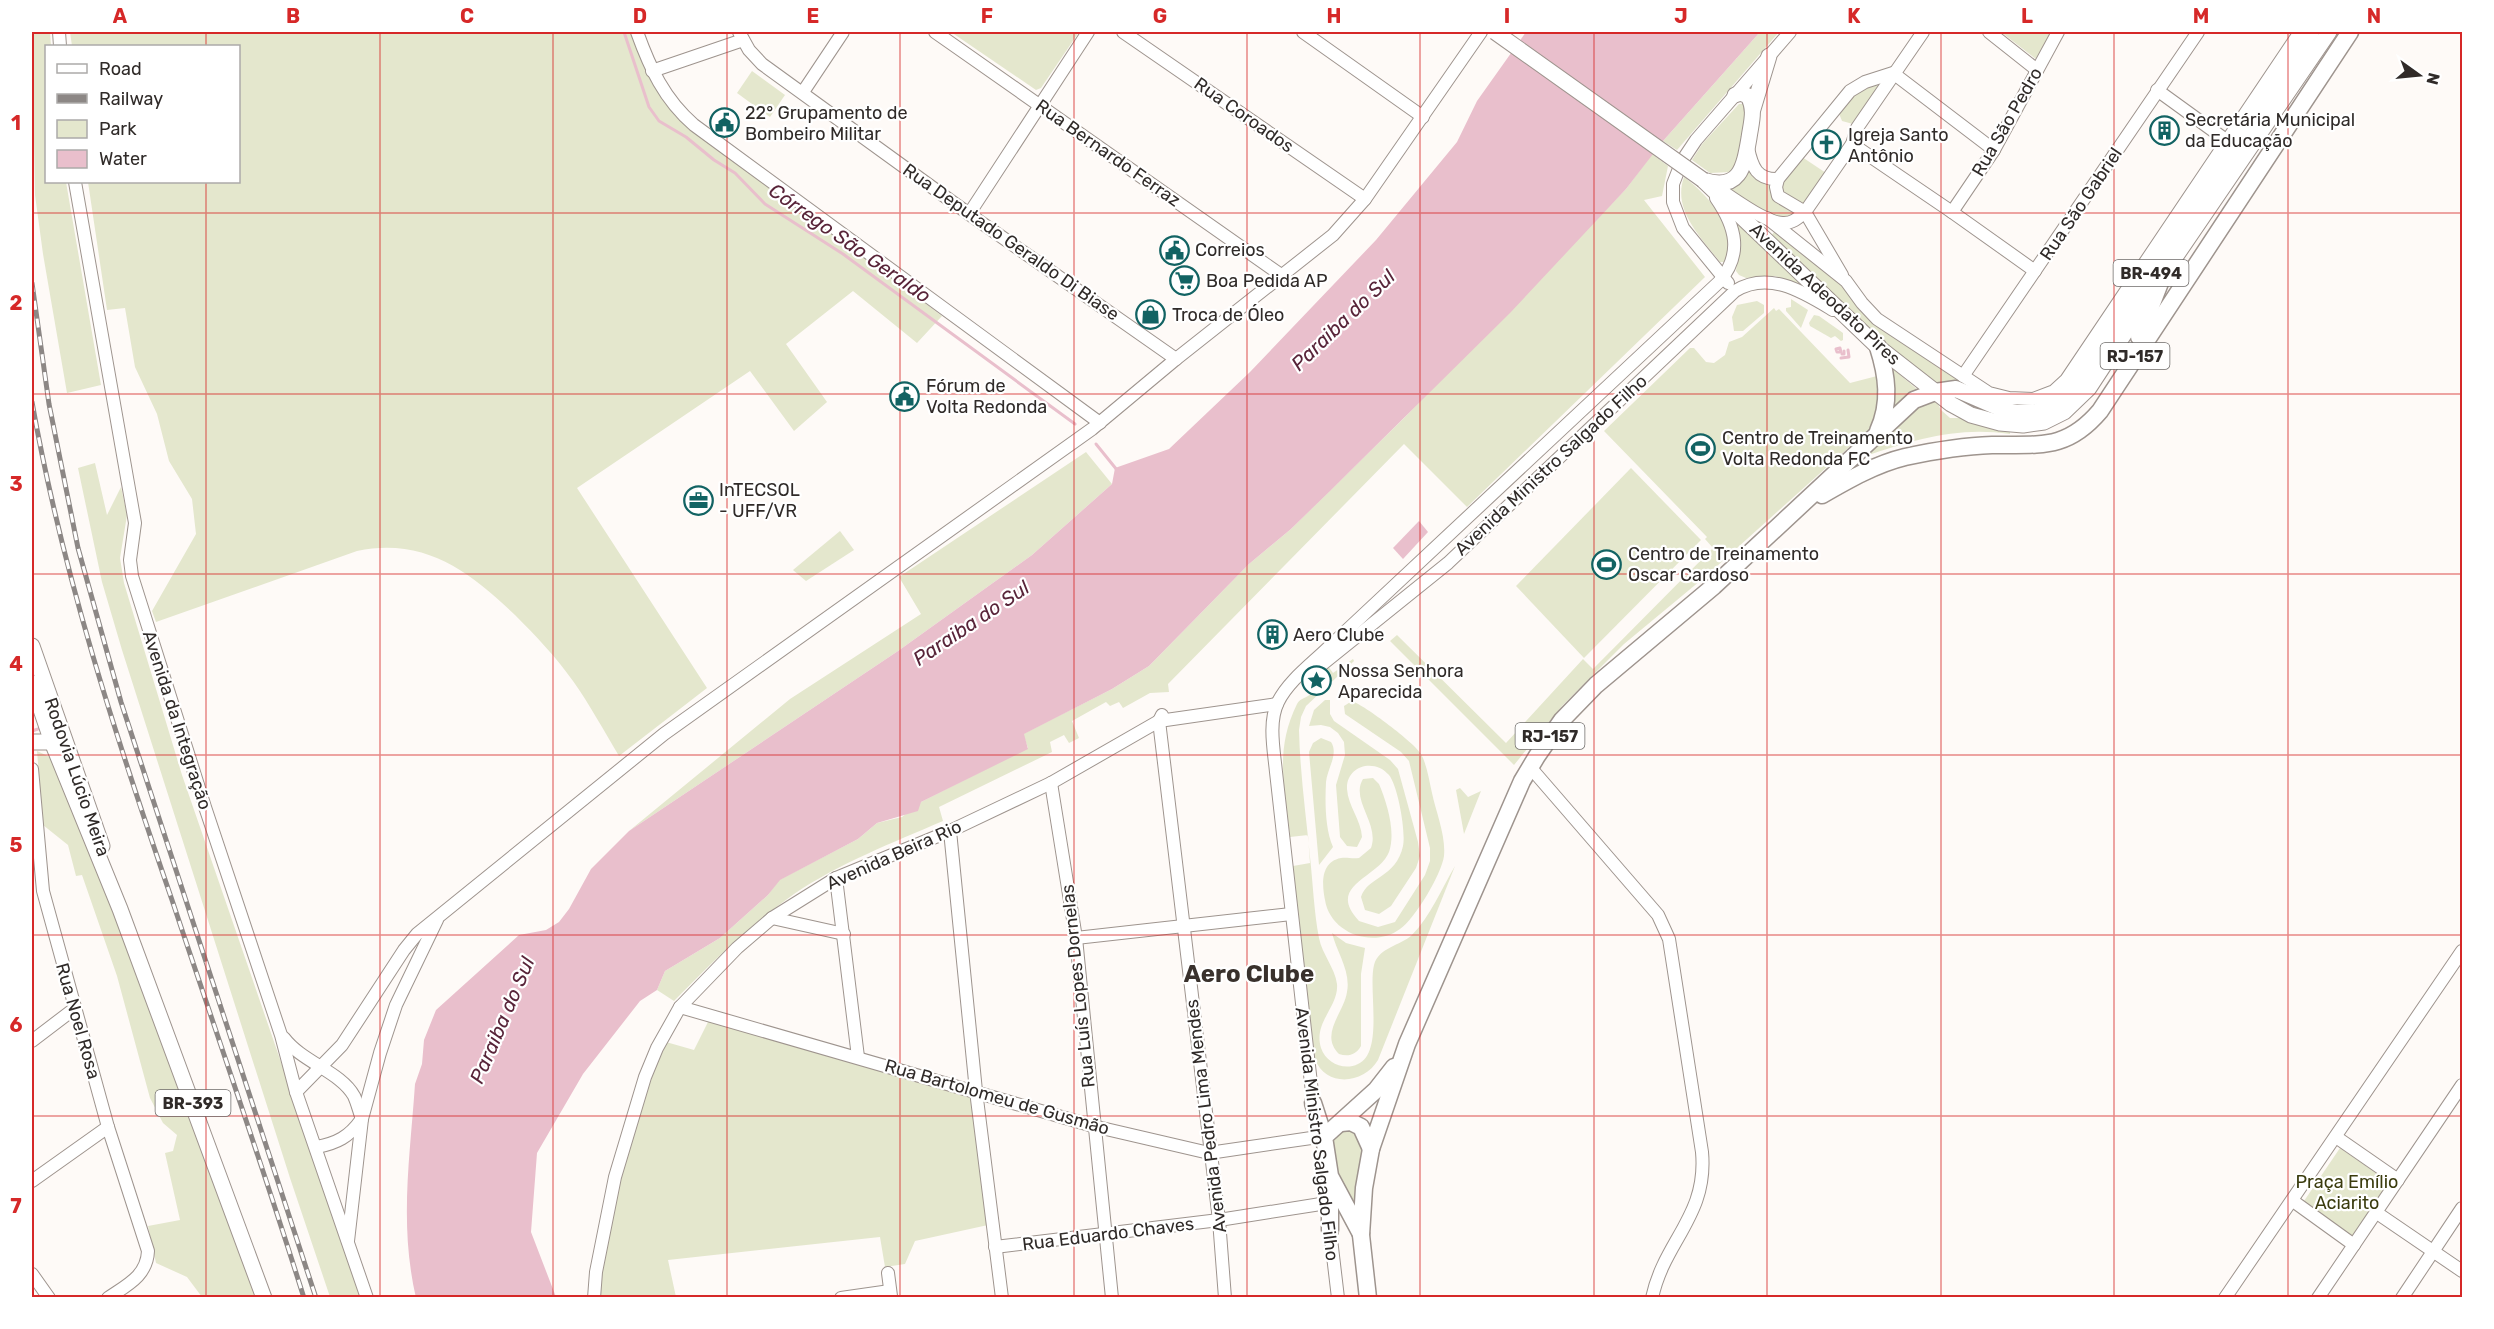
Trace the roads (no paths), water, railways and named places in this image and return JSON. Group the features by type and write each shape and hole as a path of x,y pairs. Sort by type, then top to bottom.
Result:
{"highway":[{"name":"BR-494","path":"1935,392 1956,389 2007,411 2017,413 2037,411 2063,398 2090,366 2311,32"},
{"name":"RJ-157","path":"1368,1298 1361,1235 1364,1188 1371,1149 1407,1044 1530,767 1552,733 1583,697 1714,586 1800,506 1849,480 1904,458 1972,447 2039,446 2067,439 2085,427 2100,411 2350,32"},
{"path":"2128,366 2163,275"},
{"path":"1874,438 1885,413 1887,394 1884,366 1878,347"},
{"path":"1800,506 1914,400 1935,392"},
{"path":"1321,1137 1341,1123 1376,1090 1407,1044"},
{"path":"1313,1102 1330,1176 1330,1230"},
{"path":"1341,1123 1351,1122 1361,1127 1371,1149"},
{"path":"1330,1176 1361,1235"}],"main road":[{"path":"1495,32 1703,180 1718,183 1735,178 1744,165 1754,109 1769,56"},
{"name":"BR-494","path":"1935,392 1961,410 1992,421 2023,425 2044,422 2064,412 2089,388 2163,275 2329,32"},
{"path":"1735,95 1741,93 1748,96 1754,109"},
{"name":"Avenida Adeodato Pires","path":"1703,180 1878,347 1935,392"},
{"name":"Rodovia Lúcio Meira","path":"32,646 95,822 120,909"},
{"name":"Rodovia Lúcio Meira","path":"32,683 52,742 120,909 264,1298"},
{"path":"32,742 52,742"}],"street":[{"path":"637,32 652,71 667,97 694,125 1096,426"},
{"path":"803,92 843,32"},
{"name":"Rua Bernardo Ferraz","path":"935,32 1281,275"},
{"path":"969,214 1088,32"},
{"name":"Rua Coroados","path":"1122,32 1365,199"},
{"path":"1304,32 1423,117"},
{"path":"1735,291 1683,228 1675,211 1672,193 1676,176 1686,153 1790,32"},
{"path":"1767,218 1786,224 1804,212 1852,144 1857,128 1923,32"},
{"path":"1989,32 2037,70"},
{"name":"Rua São Pedro","path":"1952,212 1994,150 2058,32"},
{"name":"Rua São Gabriel","path":"1963,376 2198,32"},
{"path":"1893,73 1865,82 1850,92 1778,179 1776,187 1778,195 1804,212 1846,281 1877,319 1997,396 2025,400 2039,398 2054,391 2066,380 2300,32"},
{"path":"296,1092 342,1045 404,950 417,934 664,734 1096,426 1176,358 1333,235 1365,199 1423,117 1475,34"},
{"path":"652,71 741,36"},
{"name":"Rua Deputado Geraldo Di Biase","path":"741,36 759,62 969,214 1176,358"},
{"path":"1893,73 1994,150"},
{"path":"2157,90 2226,140"},
{"path":"1852,144 2035,271"},
{"path":"1747,147 1751,162 1758,174 1766,179 1778,179"},
{"path":"1703,180 1767,218 1846,281"},
{"name":"Avenida Ministro Salgado Filho","path":"1313,1102 1276,772 1274,719 1277,704 1285,692 1330,646 1724,277 1731,268 1734,257 1733,232 1724,210 1703,180"},
{"name":"Avenida da Integração","path":"75,183 135,523 130,560 132,576 194,776 281,1035 296,1092 317,1147 367,1298"},
{"name":"Avenida Ministro Salgado Filho","path":"1274,719 1318,668 1448,563 1735,291 1758,283 1790,286 1847,318"},
{"name":"Avenida Beira Rio","path":"594,1298 596,1272 619,1166 645,1077 657,1048 680,1007 737,948 772,918 836,878 950,831 1051,783 1162,716 1252,709 1277,704"},
{"path":"1252,709 1266,713 1274,719"},
{"name":"Avenida Pedro Lima Mendes","path":"1162,716 1225,1298"},
{"path":"1530,767 1658,915 1669,939 1702,1152 1703,1176 1693,1212 1660,1269 1652,1298"},
{"name":"Rua Noel Rosa","path":"32,769 42,891 108,1127 148,1251 148,1261 136,1280 108,1298"},
{"name":"Rua Luís Lopes Dornelas","path":"1051,783 1076,938 1112,1298"},
{"path":"950,831 976,1091 1002,1298"},
{"path":"836,878 858,1057"},
{"path":"32,900 42,891"},
{"path":"1076,938 1291,914"},
{"path":"772,918 843,934"},
{"path":"348,1245 362,1119 380,1053 396,1005 437,919"},
{"path":"2225,1298 2462,953"},
{"name":"Rua Bartolomeu de Gusmão","path":"680,1007 1093,1126 1209,1153 1321,1137"},
{"path":"32,1041 74,1009"},
{"path":"281,1035 299,1055 344,1084 354,1096 362,1119"},
{"path":"2318,1298 2463,1085"},
{"path":"317,1147 341,1140 352,1132 362,1119"},
{"path":"32,1182 108,1127"},
{"name":"Avenida Ministro Salgado Filho","path":"1321,1137 1338,1298"},
{"path":"2336,1137 2398,1180"},
{"path":"2293,1201 2354,1245"},
{"name":"Rua Eduardo Chaves","path":"995,1247 1218,1220 1327,1203"},
{"path":"2402,1298 2463,1208"},
{"path":"2377,1213 2463,1271"},
{"path":"841,1298 890,1294 888,1273"},
{"path":"32,1274 50,1298"}],"water":[{"name":"Paraiba do Sul","path":"1526,32 1760,32 1663,141 1626,189 1510,313 1291,529 1249,564 1149,666 1112,689 1024,734 1028,749 921,802 918,811 877,823 858,839 780,880 768,895 720,938 665,971 657,990 640,1001 583,1074 537,1153 531,1232 556,1297 416,1298 408,1244 407,1191 415,1084 422,1064 424,1040 436,1010 519,935 546,930 559,922 569,909 591,869 629,831 898,651 1032,555 1112,484 1115,468 1169,449 1250,372 1376,240 1457,142 1477,101"},
{"path":"1419,521 1428,532 1403,559 1393,548"}],"waterway":[{"name":"Córrego São Geraldo","path":"624,32 649,107 659,121 686,137 714,160 735,173 765,204 843,254 1075,424"},
{"path":"1840,348 1841,352 1837,352 1836,349 1840,348"},
{"path":"1841,358 1849,357 1848,350"},
{"path":"1842,354 1844,351"},
{"name":"Córrego São Geraldo","path":"1096,444 1117,470"},
{"path":"32,731 38,729"}],"railway":[{"path":"32,283 49,404 78,548 121,702 316,1298"},
{"path":"32,402 44,466 92,654 151,839 304,1298"}],"place":[{"name":"22° Grupamento de Bombeiro Militar","path":"724,123"},
{"name":"Secretária Municipal da Educação","path":"2164,130"},
{"name":"Igreja Santo Antônio","path":"1827,145"},
{"name":"Correios","path":"1174,250"},
{"name":"Boa Pedida AP","path":"1185,281"},
{"name":"Troca de Óleo","path":"1151,315"},
{"name":"Fórum de Volta Redonda","path":"905,396"},
{"name":"Centro de Treinamento Volta Redonda FC","path":"1701,448"},
{"name":"InTECSOL - UFF/VR","path":"698,500"},
{"name":"Centro de Treinamento Oscar Cardoso","path":"1607,564"},
{"name":"Aero Clube","path":"1272,635"},
{"name":"Nossa Senhora Aparecida","path":"1317,681"}],"district":[{"name":"Aero Clube","path":"1249,974"}],"park label":[{"name":"Praça Emílio Aciarito","path":"2347,1192"}]}
